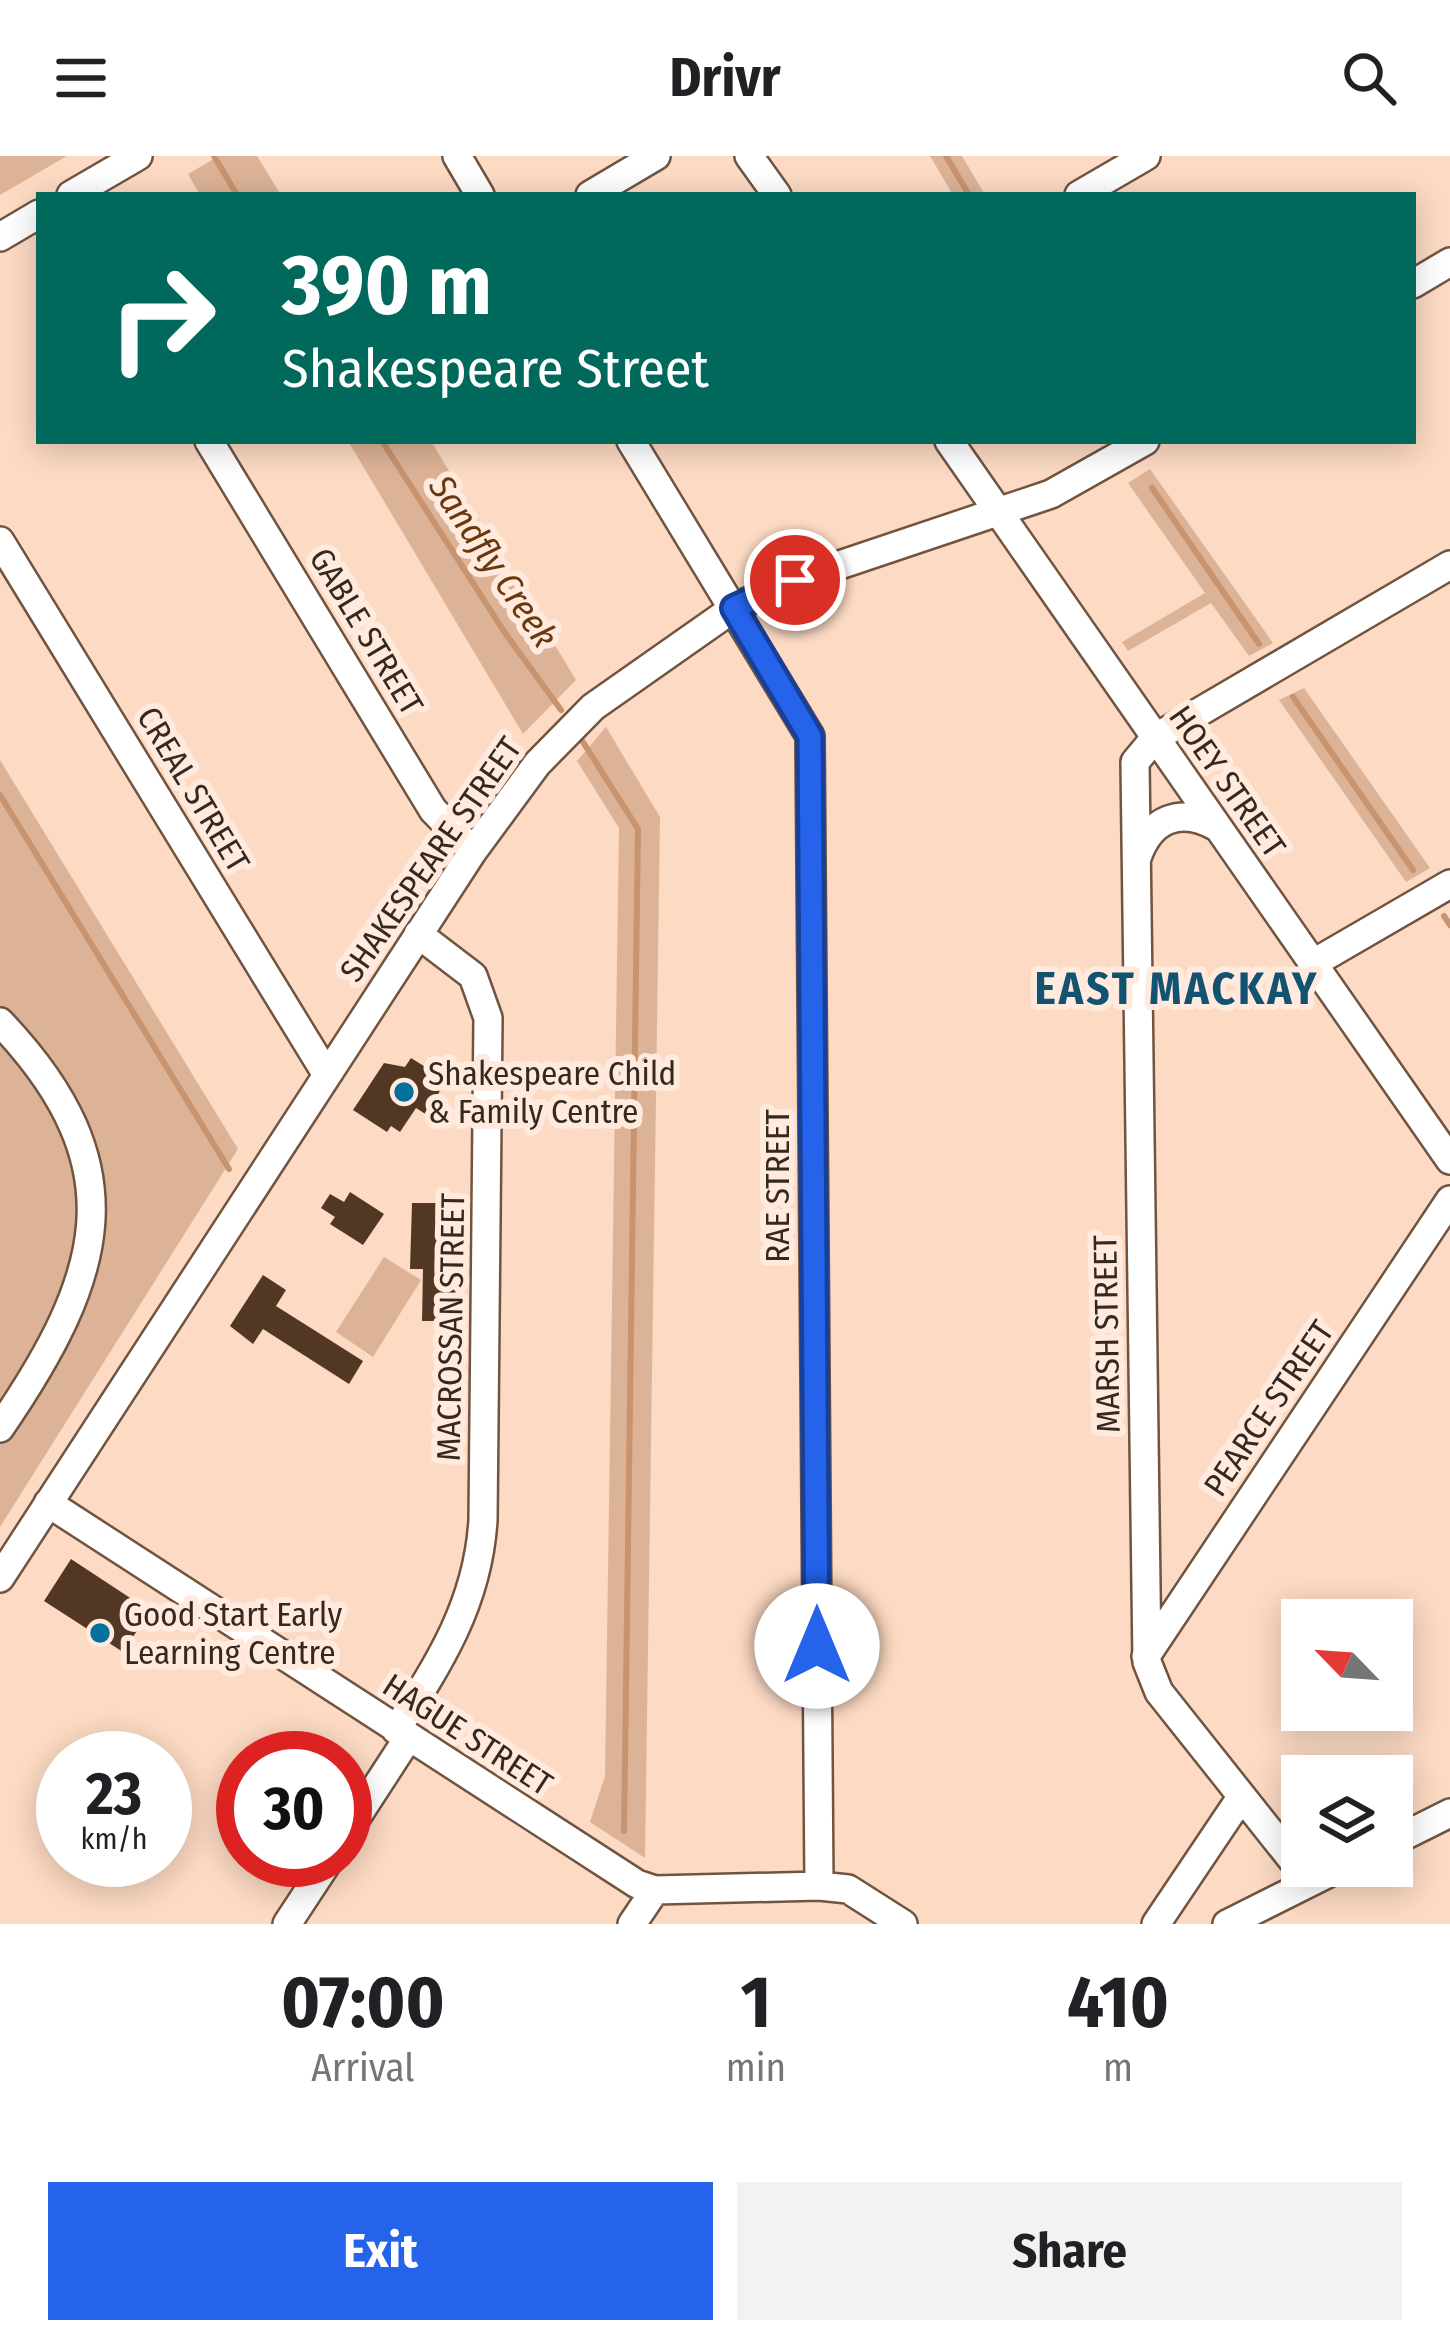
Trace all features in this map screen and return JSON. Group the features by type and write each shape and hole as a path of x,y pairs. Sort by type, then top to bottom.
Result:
{"street":[{"path":"76,192 138,156"},
{"path":"457,156 478,192"},
{"path":"595,192 656,156"},
{"path":"749,156 775,192"},
{"path":"1084,192 1146,156"},
{"path":"0,237 36,216"},
{"path":"1416,282 1450,262"},
{"name":"GABLE STREET","path":"211,444 433,809 473,850"},
{"name":"RAE STREET","path":"633,444 810,736 819,1886"},
{"name":"HOEY STREET","path":"951,444 1450,1160"},
{"name":"SHAKESPEARE STREET","path":"0,1578 473,850 557,742 652,661 734,608 795,580 1073,484 1140,444"},
{"name":"CREAL STREET","path":"0,541 327,1075"},
{"path":"1155,738 1450,565"},
{"name":"MARSH STREET","path":"1155,738 1135,762 1146,1656 1154,1685 1281,1848"},
{"path":"1136,864 1143,842 1164,820 1189,816 1216,827"},
{"path":"1312,964 1450,884"},
{"name":"MACROSSAN STREET","path":"372,1787 459,1628 476,1576 483,1520 488,1018 473,976 418,934"},
{"path":"0,1022 59,1095 87,1169 94,1227 80,1284 55,1347 0,1428"},
{"name":"PEARCE STREET","path":"1146,1656 1450,1200"},
{"name":"HAGUE STREET","path":"49,1503 637,1884 655,1890 819,1886"},
{"path":"1156,1924 1240,1799"},
{"path":"1413,1832 1450,1814"},
{"path":"819,1886 848,1889 903,1924"},
{"path":"287,1924 311,1887"},
{"path":"1227,1924 1300,1887"},
{"path":"632,1924 655,1890"}],"shaded area":[{"path":"0,156 67,156 0,195"},
{"path":"219,156 257,156 279,192 198,192 188,174"},
{"path":"930,156 962,156 983,192 951,192"},
{"path":"350,444 433,444 576,680 523,734"},
{"path":"1150,469 1273,643 1249,656 1211,603 1128,651 1122,642 1205,593 1128,483"},
{"path":"1304,688 1430,868 1406,882 1279,700"},
{"path":"606,727 660,817 645,1858 590,1822 605,1776 619,828 577,761"},
{"path":"0,760 238,1149 0,1527"},
{"path":"384,1257 421,1280 373,1357 336,1332"}],"building":[{"name":"Shakespeare Child & Family Centre","path":"411,1058 427,1068 433,1059 451,1070 427,1115 416,1108 400,1132 391,1126 387,1132 353,1110 384,1063 405,1067"},
{"path":"350,1192 384,1214 363,1245 330,1224 335,1217 321,1208 330,1194 344,1202"},
{"path":"412,1203 457,1203 455,1321 422,1321 423,1269 410,1269"},
{"path":"263,1275 286,1290 276,1306 363,1361 349,1384 263,1329 253,1344 230,1326"},
{"path":"71,1559 150,1611 123,1652 44,1601"}],"waterway":[{"name":"Sandfly Creek","path":"214,156 235,192"},
{"path":"946,156 967,192"},
{"name":"Sandfly Creek","path":"384,444 505,633 561,710"},
{"path":"1152,488 1259,644"},
{"path":"1293,697 1413,870"},
{"path":"583,742 638,829 624,1831"},
{"path":"0,795 229,1169"},
{"path":"1444,916 1450,925"}],"place":[{"name":"Shakespeare Child & Family Centre","path":"404,1092"},
{"name":"Good Start Early Learning Centre","path":"100,1633"}],"district":[{"name":"EAST MACKAY","path":"1177,988"}],"route":[{"path":"795,580 734,608 810,736 817,1646"}]}
